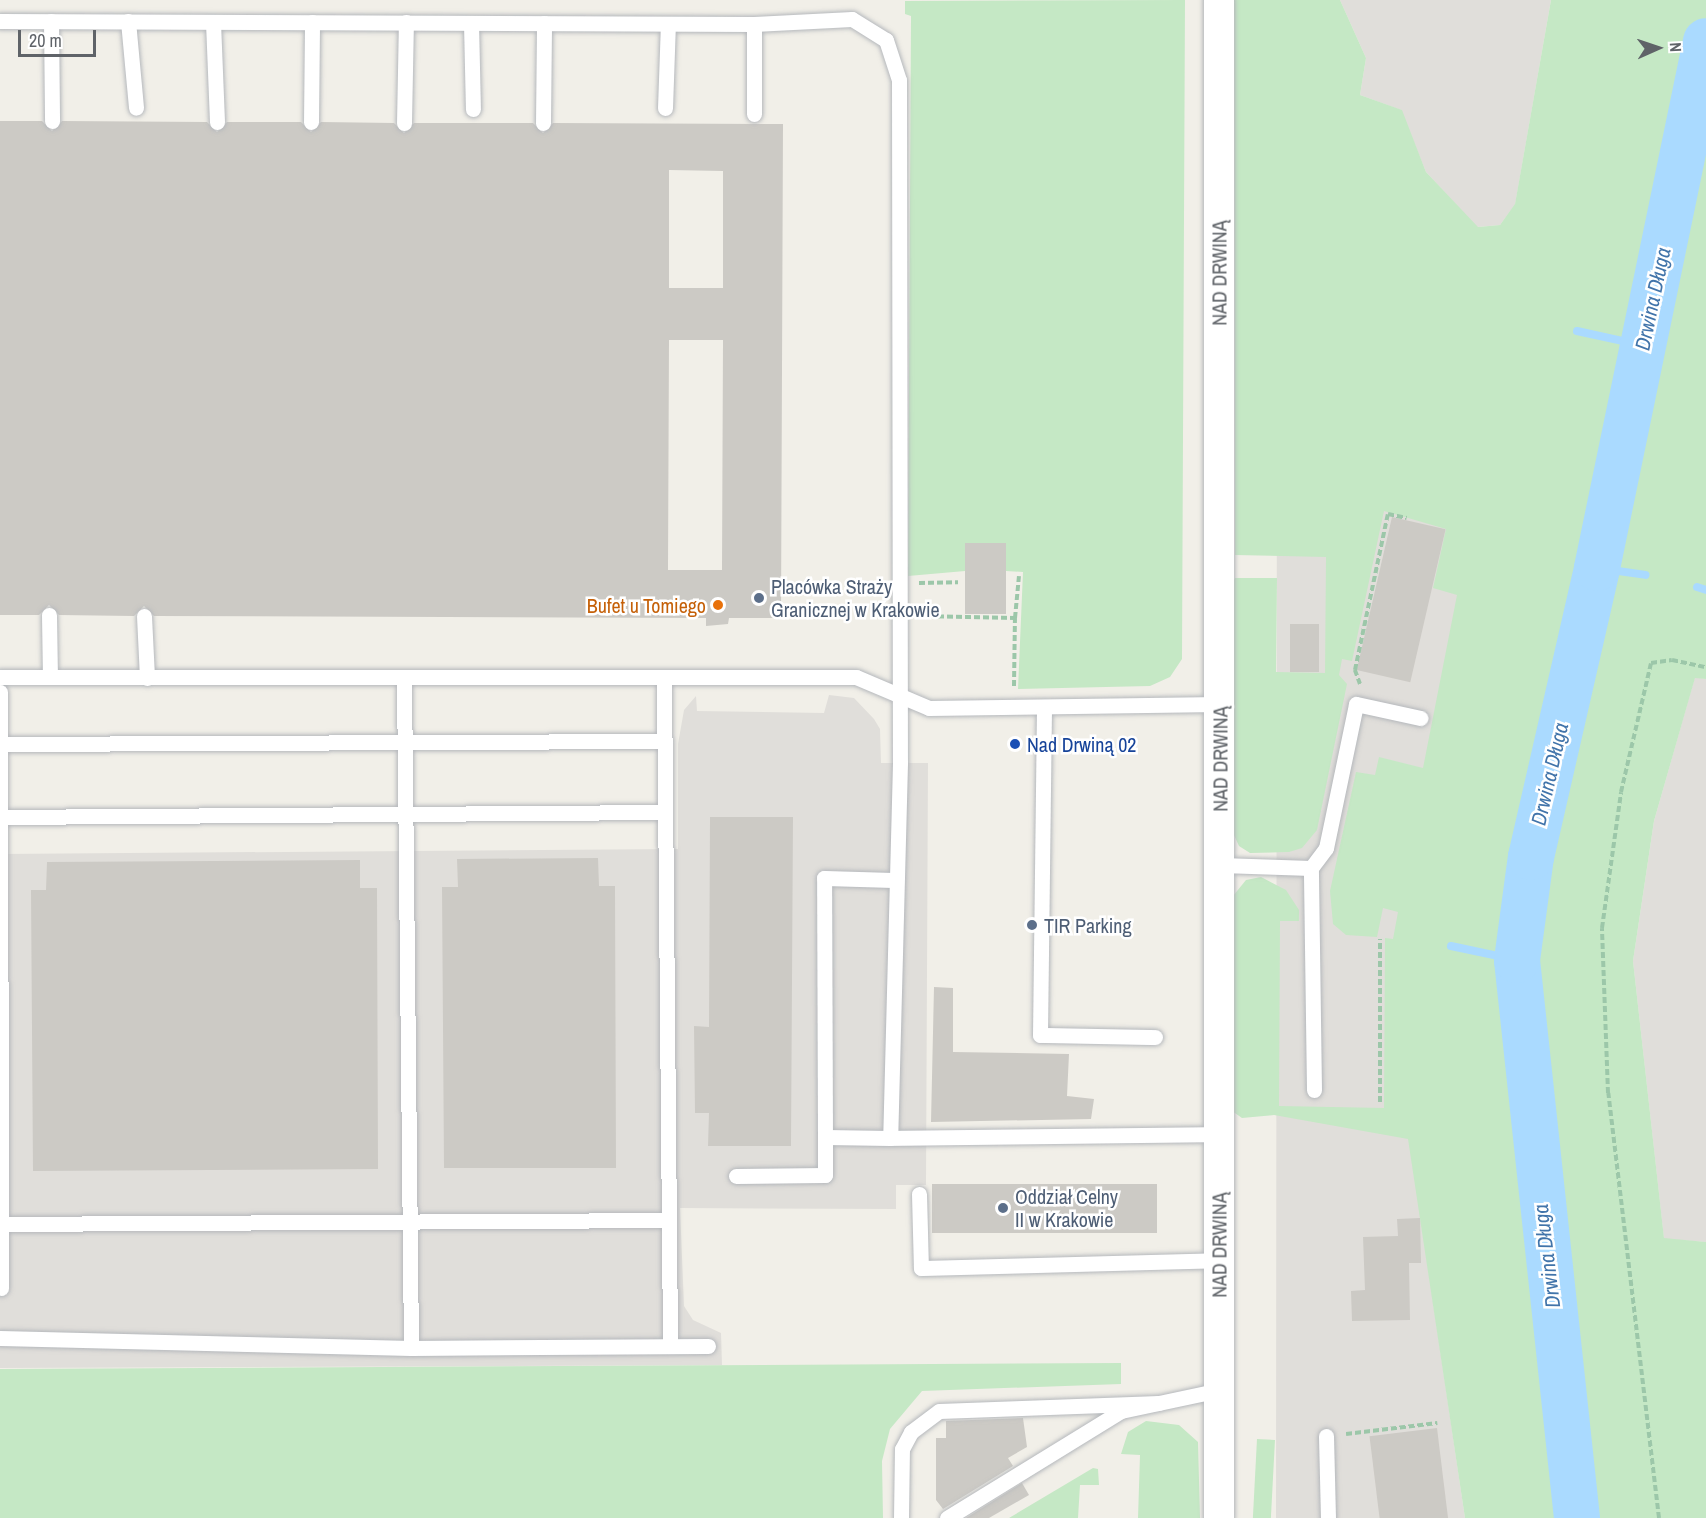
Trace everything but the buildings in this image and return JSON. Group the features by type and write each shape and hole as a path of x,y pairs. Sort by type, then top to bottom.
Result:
{"street":[{"name":"NAD DRWINĄ","path":"1219,0 1221,865 1219,1518"}],"lane":[{"path":"0,21 754,24 852,19 886,40 895,58 899,696 890,1138"},
{"path":"51,21 52,121"},
{"path":"128,21 136,108"},
{"path":"213,22 217,122"},
{"path":"311,122 312,22"},
{"path":"405,123 406,22"},
{"path":"471,23 473,109"},
{"path":"543,123 544,23"},
{"path":"665,108 668,24"},
{"path":"754,24 754,114"},
{"path":"49,615 50,677"},
{"path":"144,616 147,678"},
{"path":"0,677 664,681 856,677 929,708 1220,704"},
{"path":"404,680 411,1348"},
{"path":"664,681 670,1346"},
{"path":"0,692 1,1288"},
{"path":"1314,1090 1311,868 1326,849 1356,704 1420,718"},
{"path":"1044,708 1040,1035 1155,1037"},
{"path":"0,744 664,741"},
{"path":"0,817 665,812"},
{"path":"1221,865 1311,868"},
{"path":"736,1176 825,1175 824,878 894,880"},
{"path":"825,1137 1220,1134"},
{"path":"919,1194 921,1268 1218,1260"},
{"path":"1,1224 669,1220"},
{"path":"0,1338 411,1348 708,1346"},
{"path":"947,1518 1121,1411 1220,1390"},
{"path":"900,1518 902,1449 911,1432 939,1411 1159,1402"},
{"path":"1326,1436 1328,1518"}],"path":[{"path":"1356,704 1361,685 1355,670 1388,514 1407,518"},
{"path":"1014,693 1015,618 1019,576"},
{"path":"898,583 958,582"},
{"path":"913,616 1015,618"},
{"path":"1659,1518 1608,1093 1602,928 1621,792 1651,663 1672,660 1706,667"},
{"path":"1380,939 1380,1102"}],"shaded area":[{"path":"1340,0 1551,0 1515,205 1500,225 1477,227 1426,172 1401,110 1360,95 1366,58"},
{"path":"1277,318 1472,524 1409,1139 1465,1518 1276,1518"},
{"path":"1695,677 1706,679 1706,1242 1664,1239 1633,961 1654,821"},
{"path":"829,695 854,698 874,719 880,729 881,763 928,763 926,1185 896,1185 896,1209 680,1208 684,1306 693,1320 721,1333 722,1365 0,1368 0,854 678,849 678,744 684,710 696,696 697,711 824,713"}],"green space":[{"path":"1185,0 1182,659 1170,677 1150,686 1018,689 1023,572 1006,571 1006,543 966,543 965,571 908,576 911,16 905,14 905,1"},
{"path":"1234,0 1340,0 1366,58 1360,95 1402,110 1426,172 1478,227 1500,225 1515,204 1551,0 1706,0 1706,679 1695,678 1654,821 1633,961 1664,1238 1706,1242 1706,1518 1465,1518 1408,1139 1274,1115 1242,1118 1232,1111 1233,896 1246,880 1261,877 1286,890 1299,910 1299,921 1280,921 1279,1106 1384,1108 1385,938 1393,939 1398,912 1383,908 1377,937 1346,935 1333,924 1330,891 1356,772 1375,775 1379,757 1423,768 1457,595 1433,588 1446,529 1384,511 1352,661 1342,659 1339,675 1347,684 1317,830 1302,848 1289,852 1250,853 1239,846 1233,833 1233,582 1235,578 1277,578 1276,672 1325,673 1326,557 1235,555"},
{"path":"1121,1363 1121,1384 922,1391 890,1429 882,1461 883,1518 0,1518 0,1369"},
{"path":"1146,1421 1179,1425 1198,1442 1200,1518 1138,1518 1140,1455 1121,1454 1128,1432"},
{"path":"1257,1439 1275,1440 1271,1518 1253,1518"},
{"path":"1093,1468 1098,1469 1099,1485 1080,1485 1078,1518 1009,1518"}],"waterway":[{"name":"Drwina Długa","path":"1577,1518 1517,960 1531,857 1597,568 1706,41"},
{"path":"1577,331 1641,345"},
{"path":"1597,568 1646,575"},
{"path":"1697,587 1706,590"},
{"path":"1451,946 1517,960"}],"place":[{"name":"Placówka Straży Granicznej w Krakowie","path":"759,598"},
{"name":"Bufet u Tomiego","path":"718,605"},
{"name":"Nad Drwiną 02","path":"1015,744"},
{"name":"TIR Parking","path":"1032,925"},
{"name":"Oddział Celny II w Krakowie","path":"1003,1208"}]}
